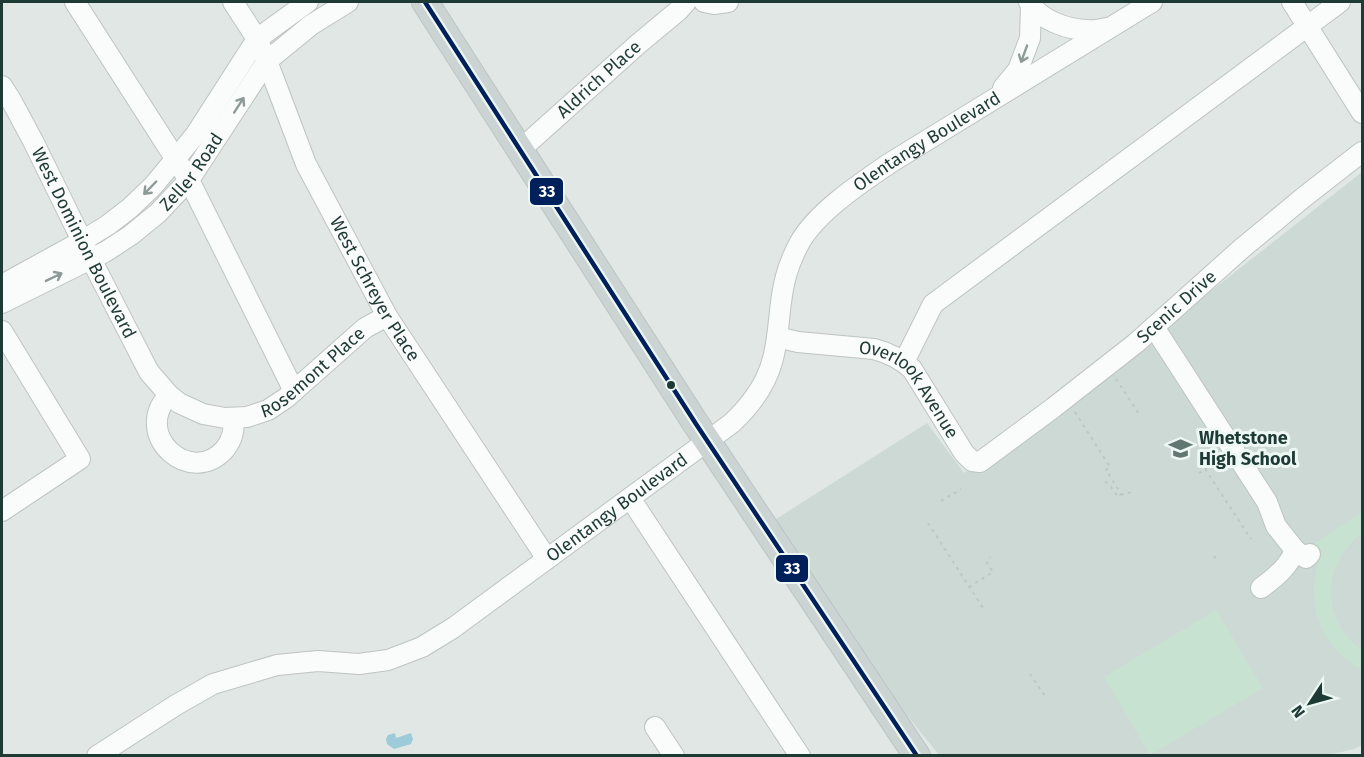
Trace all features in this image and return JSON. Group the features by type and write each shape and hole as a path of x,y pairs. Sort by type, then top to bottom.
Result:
{"main road":[{"path":"425,2 708,441 917,756"}],"street":[{"path":"75,2 189,180 294,391"},
{"name":"West Schreyer Place","path":"232,2 257,39 306,164 387,316 547,559"},
{"name":"Zeller Road","path":"2,303 87,250 108,225 153,186 196,134 257,39 308,2"},
{"name":"Zeller Road","path":"2,285 87,250 105,252 158,213 189,180 267,61 311,25 348,2"},
{"path":"704,2 714,4 728,2"},
{"name":"Olentangy Boulevard","path":"97,756 213,684 277,665 318,661 359,664 388,660 422,647 453,628 708,441 746,409 757,395 772,362 784,280 801,240 818,219 857,186 890,163 1152,2"},
{"path":"1292,2 1362,112"},
{"path":"904,362 933,303 1340,2"},
{"path":"1030,3 1048,19 1067,27 1089,30 1110,27"},
{"path":"997,96 1018,70 1030,38 1030,3"},
{"name":"Aldrich Place","path":"520,150 683,6"},
{"name":"West Dominion Boulevard","path":"2,86 33,141 149,372 169,395 188,408 203,414"},
{"name":"Scenic Drive","path":"987,458 1154,327 1240,250 1362,152"},
{"name":"Rosemont Place","path":"203,414 233,418 247,417 268,410 294,391 365,328 387,316"},
{"path":"1154,327 1267,502 1276,526 1302,552 1292,558 1261,588"},
{"path":"2,331 81,459 2,512"},
{"name":"Overlook Avenue","path":"777,337 798,342 885,352 904,362 912,369 964,453 972,461 980,462 987,458"},
{"name":"Rosemont Place","path":"169,395 160,408 158,431 160,439 169,452 176,457 199,462 214,457 226,447 233,432 233,418"},
{"path":"630,498 800,756"},
{"path":"655,727 674,756"}],"path":[{"path":"1114,376 1139,414"},
{"path":"1073,410 1110,467 1106,470 1121,494"},
{"path":"1199,473 1234,450"},
{"path":"1205,469 1251,539"},
{"path":"1102,481 1109,484 1118,497 1132,491"},
{"path":"941,501 961,489"},
{"path":"1127,494 1130,497"},
{"path":"928,523 983,608"},
{"path":"1214,556 1217,561"},
{"path":"969,587 993,572 987,563 990,557"},
{"path":"1030,674 1047,699"}],"shaded area":[{"name":"Whetstone High School","path":"1362,172 1362,745 1325,756 939,755 869,668 773,521 927,423 964,473 1159,332"}],"green space":[{"path":"1362,512 1362,533 1339,560 1333,576 1331,592 1333,608 1339,623 1348,638 1362,650 1362,669 1336,650 1320,625 1314,595 1318,563 1316,564 1306,549"},
{"path":"1216,610 1263,688 1150,755 1104,677"}],"water":[{"path":"395,733 396,738 411,733 413,739 411,744 394,749 387,744 386,739 388,735"}],"transit line":[{"name":"33","path":"425,2 696,424 917,756"}],"place":[{"name":"Whetstone High School","path":"1181,448"}]}
